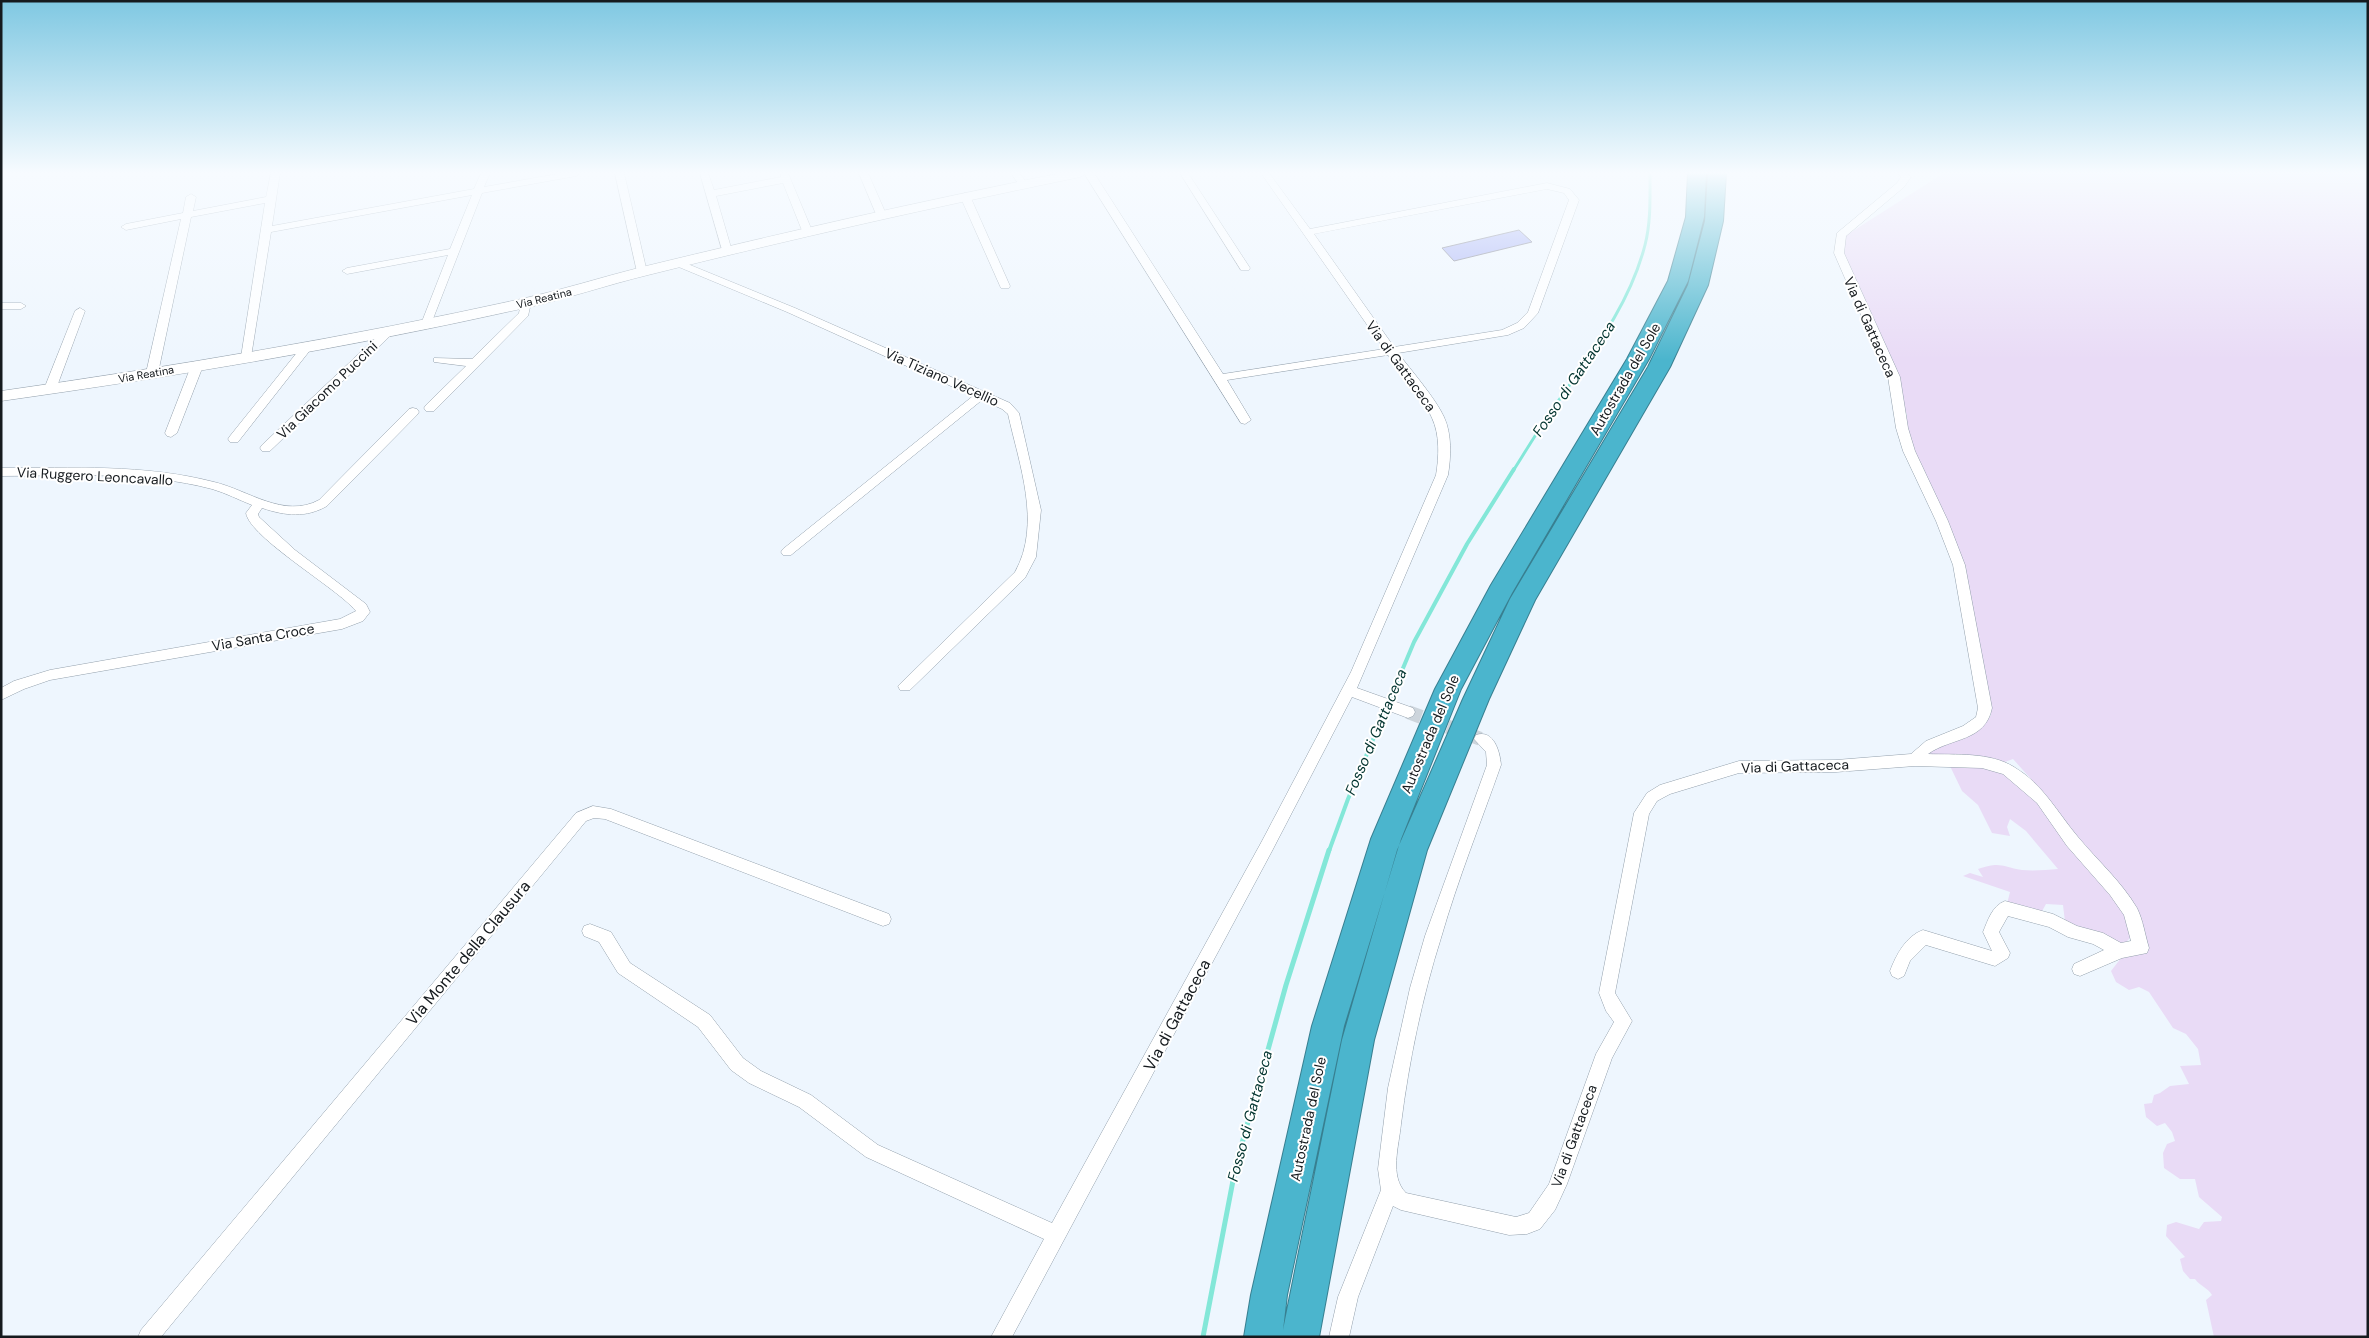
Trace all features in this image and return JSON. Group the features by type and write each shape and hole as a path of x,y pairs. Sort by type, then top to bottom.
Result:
{"highway":[{"name":"Autostrada del Sole","path":"1263,1337 1269,1295 1328,1026 1386,838 1448,689 1500,591 1638,360 1678,281 1690,235"},
{"name":"Autostrada del Sole","path":"1300,1337 1358,1040 1412,850 1476,699 1523,599 1659,367 1698,285 1710,235"}],"street":[{"path":"152,373 182,235"},
{"path":"246,357 265,235"},
{"path":"426,324 460,235"},
{"path":"634,235 642,272"},
{"path":"722,235 727,251"},
{"name":"Via Reatina","path":"1,396 197,366 388,332 526,303 678,263 797,235"},
{"path":"983,235 1006,286"},
{"path":"1129,235 1245,420"},
{"path":"1224,235 1245,268"},
{"name":"Via di Gattaceca","path":"1001,1337 1268,846 1348,690 1438,484 1445,454 1444,436 1438,417 1308,235"},
{"path":"1220,378 1504,333 1523,325 1533,313 1561,235"},
{"name":"Via di Gattaceca","path":"1841,235 1839,253 1843,266 1894,377 1902,428 1909,451 1942,521 1959,566 1985,708 1982,720 1970,728 1926,746 1915,760"},
{"path":"346,271 454,251"},
{"name":"Via Tiziano Vecellio","path":"678,263 791,310 981,395 1008,408 1014,416 1034,505 1030,557 1020,575 905,686"},
{"path":"430,408 524,314 526,303"},
{"path":"1,306 21,306"},
{"path":"50,390 80,311"},
{"name":"Via Giacomo Puccini","path":"266,448 388,332"},
{"path":"234,439 307,347"},
{"path":"438,360 474,363"},
{"path":"170,433 197,366"},
{"path":"788,552 981,395"},
{"name":"Via Ruggero Leoncavallo","path":"1,472 124,474 185,480 220,487 260,503 286,510 304,511 317,508 413,412"},
{"name":"Via Santa Croce","path":"1,695 19,685 50,675 342,624 360,617 364,612 361,607 291,553 253,519 252,513 260,503"},
{"path":"1348,690 1408,712"},
{"path":"1339,1337 1351,1289 1390,1190 1387,1169 1397,1088 1418,988 1433,936 1494,764 1493,750 1481,739"},
{"name":"Via di Gattaceca","path":"1390,1190 1401,1201 1509,1226 1524,1226 1535,1221 1559,1185 1561,1172 1589,1091 1604,1054 1624,1021 1612,1005 1607,993 1642,813 1652,797 1665,789 1738,767 1836,766 1915,760 1982,762 2008,770 2042,799 2072,841 2116,890 2131,913 2140,947 2120,951"},
{"name":"Via Monte della Clausura","path":"148,1337 581,817 593,812 606,812 884,919"},
{"path":"1898,971 1903,957 1923,937 1945,942 1996,959 2002,953 1992,932 1997,916 2005,908 2053,920 2074,932 2097,938 2120,951"},
{"path":"590,931 605,937 624,968 704,1021 737,1064 755,1077 805,1101 872,1151 1057,1235"},
{"path":"2080,969 2120,951"}],"shaded area":[{"path":"2368,235 2368,1337 2214,1337 2206,1300 2212,1295 2195,1279 2190,1279 2183,1271 2180,1259 2185,1257 2166,1236 2167,1225 2176,1222 2199,1229 2204,1222 2221,1221 2222,1217 2199,1197 2195,1179 2180,1179 2164,1168 2163,1153 2167,1144 2175,1141 2172,1132 2165,1123 2157,1126 2146,1117 2144,1104 2152,1103 2154,1095 2170,1086 2189,1084 2180,1066 2201,1065 2198,1049 2186,1034 2173,1028 2149,992 2139,987 2129,990 2116,982 2111,971 2128,949 2139,953 2149,949 2140,925 2123,945 2065,922 2063,905 2046,904 2041,913 2007,904 2010,892 1963,876 1970,873 1983,877 1978,869 1992,865 2026,870 2058,869 2026,831 2010,819 2007,827 2010,836 1992,833 1978,805 1962,791 1950,766 1996,769 2028,785 2031,779 2013,759 2002,763 1926,754 1929,749 1979,728 1991,715 1961,565 1907,436 1907,414 1903,409 1842,252 1845,236"}],"building":[{"path":"1496,235 1525,235 1532,242 1454,261 1442,248"}],"waterway":[{"name":"Fosso di Gattaceca","path":"1513,471 1617,314 1637,269 1647,235"},
{"name":"Fosso di Gattaceca","path":"1329,851 1348,799 1414,642 1467,544 1514,469"},
{"name":"Fosso di Gattaceca","path":"1203,1337 1236,1165 1286,985 1329,850"}],"tunnel":[{"path":"1408,712 1481,739"}]}
